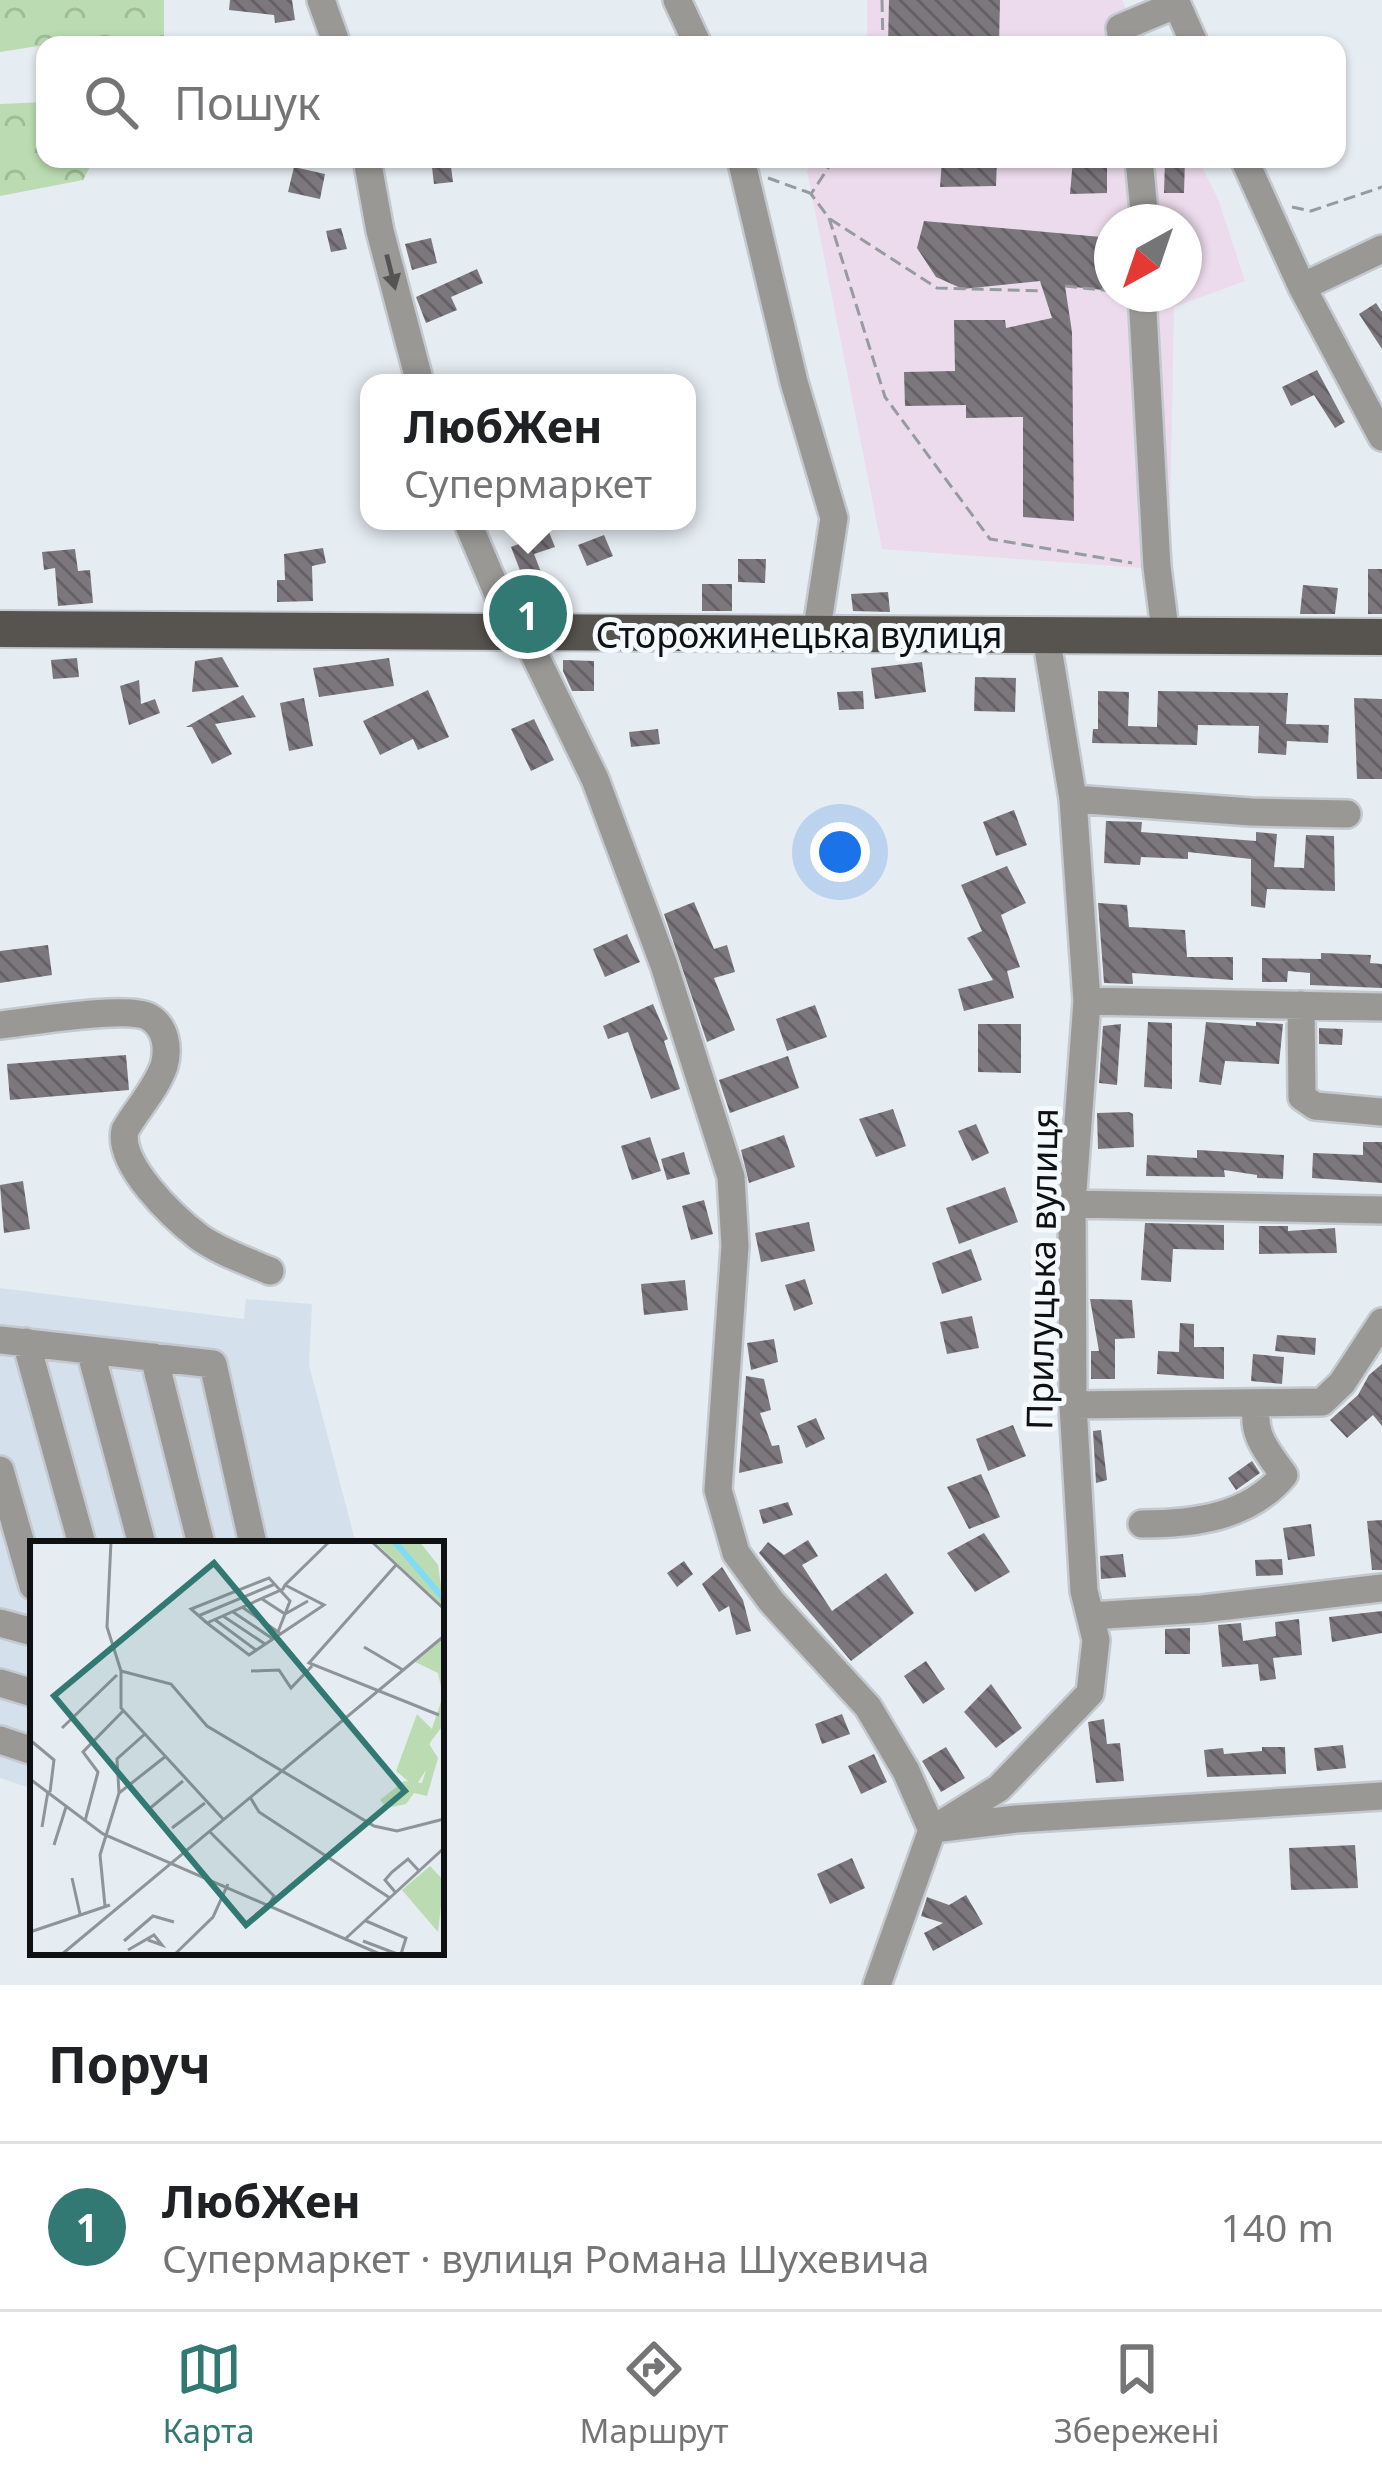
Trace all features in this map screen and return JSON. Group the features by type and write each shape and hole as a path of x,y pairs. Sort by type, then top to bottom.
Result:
{"main road":[{"name":"Сторожинецька вулиця","path":"0,629 1382,638"}],"street":[{"path":"321,0 334,36"},
{"path":"677,0 694,36"},
{"path":"1121,36 1120,28 1176,2 1191,36"},
{"path":"369,168 380,231 419,374"},
{"path":"743,168 794,382 833,518 816,635"},
{"path":"1140,168 1143,204"},
{"path":"1248,168 1302,287 1382,437"},
{"path":"1302,287 1382,249"},
{"path":"1143,312 1157,567 1166,637"},
{"path":"470,530 500,599 525,635 595,779 664,965 731,1177 735,1246 718,1490 736,1553 771,1601 868,1707 906,1771 932,1829 877,1985"},
{"name":"Прилуцька вулиця","path":"932,1829 999,1788 1090,1693 1096,1640 1084,1591 1073,1405 1072,1204 1087,1000 1073,799 1046,636"},
{"path":"1073,799 1347,814"},
{"path":"1087,1000 1382,1007"},
{"path":"1301,1005 1303,1097 1316,1106 1382,1112"},
{"path":"0,1025 118,1013 146,1015 155,1022 166,1035 166,1061 125,1130 122,1143 128,1159 198,1236 270,1271"},
{"path":"1072,1204 1382,1210"},
{"path":"1073,1405 1322,1402 1382,1322"},
{"path":"81,1541 13,1341 213,1364 252,1541"},
{"path":"90,1350 141,1541"},
{"path":"154,1357 200,1541"},
{"path":"1142,1524 1218,1517 1267,1495 1284,1475 1261,1443 1254,1416 1258,1404"},
{"path":"0,1470 30,1575"},
{"path":"1090,1616 1202,1609 1382,1588"},
{"path":"0,1623 30,1632"},
{"path":"0,1683 30,1693"},
{"path":"0,1740 30,1750"},
{"path":"932,1829 1382,1796"}],"path":[{"path":"882,0 883,36"},
{"path":"743,168 812,194 829,218 885,397 990,538 1157,567"},
{"path":"812,194 828,168"},
{"path":"1262,200 1312,211 1382,187"},
{"path":"829,218 937,288 1043,291"},
{"path":"1065,286 1094,289"}],"shaded area":[{"path":"867,0 1122,0 1138,36 867,36"},
{"path":"808,168 1202,168 1245,281 1202,297 1202,204 1094,204 1094,312 1174,312 1169,570 882,549"},
{"path":"0,1288 244,1319 246,1299 312,1304 309,1365 355,1541 30,1541 30,1788 0,1778"}],"green space":[{"path":"0,0 164,0 164,36 36,36 36,46 0,52"},
{"path":"36,102 36,168 89,168 83,180 0,196 0,104"}],"building":[{"path":"230,0 292,0 295,20 275,23 274,15 229,10"},
{"path":"889,0 1000,0 999,36 888,36"},
{"path":"294,168 325,174 320,199 288,192"},
{"path":"432,168 451,168 453,182 434,184"},
{"path":"941,168 997,168 996,186 940,187"},
{"path":"1072,168 1107,168 1107,193 1070,194"},
{"path":"1165,168 1185,168 1184,193 1164,193"},
{"path":"924,221 1094,236 1094,289 1065,286 1072,332 1074,521 1023,517 1023,417 966,418 966,405 905,406 904,372 955,371 954,320 1005,320 1006,328 1052,318 1040,281 963,289 936,277 917,248"},
{"path":"341,228 347,249 331,252 326,231"},
{"path":"431,238 437,263 412,270 405,244"},
{"path":"477,269 483,283 451,297 457,310 426,323 416,297"},
{"path":"1376,303 1382,312 1382,349 1359,314"},
{"path":"1317,370 1345,422 1335,428 1314,395 1291,406 1282,387"},
{"path":"549,532 555,547 534,554 548,590 561,589 562,610 529,610 519,595 519,591 528,591 511,547"},
{"path":"604,535 613,556 587,566 578,545"},
{"path":"323,548 326,563 312,566 313,601 277,602 277,580 285,580 284,554"},
{"path":"75,549 78,571 90,570 93,603 58,606 55,568 44,570 42,552"},
{"path":"738,559 766,559 765,583 738,582"},
{"path":"1368,569 1382,569 1382,614 1368,614"},
{"path":"702,584 732,584 732,611 702,611"},
{"path":"1303,585 1338,588 1335,614 1300,614"},
{"path":"888,592 890,612 853,611 851,594"},
{"path":"222,657 239,687 192,692 195,661"},
{"path":"77,658 79,677 53,679 51,660"},
{"path":"389,658 394,686 319,697 313,668"},
{"path":"563,660 594,661 594,691 572,691"},
{"path":"922,662 926,692 875,699 871,668"},
{"path":"975,677 1016,678 1015,712 974,711"},
{"path":"139,680 141,704 155,699 160,713 129,725 120,686"},
{"path":"428,690 449,737 418,750 413,739 380,755 363,721"},
{"path":"863,691 864,709 839,710 837,692"},
{"path":"1098,691 1129,692 1128,726 1157,727 1158,691 1288,693 1286,724 1329,725 1328,743 1287,741 1286,755 1258,753 1259,726 1198,725 1197,745 1092,743 1093,729 1098,729"},
{"path":"243,695 256,717 215,724 232,754 212,764 192,727 186,727"},
{"path":"304,698 313,746 289,751 280,703"},
{"path":"1354,698 1382,699 1382,779 1357,779"},
{"path":"534,719 554,760 531,771 511,729"},
{"path":"658,729 660,744 631,747 629,732"},
{"path":"1014,810 1027,845 996,856 983,822"},
{"path":"1106,821 1142,822 1141,832 1256,841 1256,832 1277,834 1274,867 1304,868 1306,835 1334,836 1335,891 1267,889 1265,908 1251,906 1251,859 1188,852 1188,859 1141,857 1140,865 1104,863"},
{"path":"1007,866 1026,903 1001,915 1020,967 1007,971 1014,998 964,1011 958,989 993,980 967,938 982,931 961,885"},
{"path":"694,902 714,949 727,945 735,972 714,978 735,1030 707,1042 664,914"},
{"path":"1098,903 1127,905 1129,927 1185,930 1187,957 1233,957 1233,980 1132,973 1133,984 1104,983"},
{"path":"627,934 640,962 605,977 593,949"},
{"path":"48,945 52,975 0,983 0,951"},
{"path":"1321,953 1371,955 1370,963 1382,964 1382,988 1310,985 1310,973 1288,971 1287,982 1262,982 1262,958 1321,959"},
{"path":"653,1004 668,1039 664,1041 680,1089 651,1099 628,1032 608,1039 603,1026"},
{"path":"815,1005 827,1037 787,1051 776,1019"},
{"path":"1148,1022 1172,1023 1172,1089 1144,1087"},
{"path":"1206,1022 1283,1024 1279,1064 1225,1061 1221,1085 1199,1082"},
{"path":"978,1024 1021,1024 1021,1073 978,1072"},
{"path":"1121,1024 1117,1085 1099,1083 1103,1026"},
{"path":"1319,1028 1343,1029 1342,1045 1319,1044"},
{"path":"126,1055 129,1090 10,1100 7,1064"},
{"path":"788,1056 799,1088 730,1113 719,1080"},
{"path":"893,1109 906,1146 876,1157 859,1119"},
{"path":"1097,1113 1133,1114 1134,1147 1098,1149"},
{"path":"976,1124 989,1153 972,1161 958,1131"},
{"path":"784,1135 795,1167 749,1183 741,1150"},
{"path":"650,1137 661,1171 632,1180 621,1146"},
{"path":"1363,1142 1382,1142 1382,1183 1312,1178 1313,1153 1363,1155"},
{"path":"1197,1150 1284,1155 1283,1179 1224,1170 1225,1177 1146,1176 1147,1155 1197,1158"},
{"path":"684,1152 690,1174 667,1180 661,1159"},
{"path":"23,1181 30,1229 4,1233 0,1185"},
{"path":"1005,1187 1018,1222 959,1244 946,1208"},
{"path":"704,1200 713,1234 691,1240 682,1206"},
{"path":"809,1222 815,1251 761,1262 755,1233"},
{"path":"1145,1223 1224,1225 1224,1250 1173,1249 1171,1282 1141,1280"},
{"path":"1259,1226 1288,1226 1288,1231 1335,1228 1337,1253 1259,1254"},
{"path":"971,1249 982,1280 942,1294 932,1263"},
{"path":"805,1279 813,1304 794,1311 785,1285"},
{"path":"685,1280 688,1310 644,1315 641,1284"},
{"path":"1090,1299 1132,1300 1135,1338 1115,1339 1115,1379 1091,1379 1091,1351 1099,1351"},
{"path":"972,1316 979,1348 947,1354 940,1322"},
{"path":"1180,1323 1194,1324 1194,1347 1224,1347 1224,1379 1157,1374 1158,1351 1179,1352"},
{"path":"1277,1335 1316,1338 1315,1355 1275,1351"},
{"path":"774,1339 778,1362 751,1370 747,1343"},
{"path":"1253,1354 1284,1357 1282,1384 1251,1381"},
{"path":"1382,1364 1382,1426 1373,1415 1347,1438 1330,1420"},
{"path":"746,1376 764,1379 771,1410 760,1413 772,1446 779,1445 783,1463 739,1473"},
{"path":"816,1418 825,1439 806,1448 797,1426"},
{"path":"1013,1425 1026,1456 988,1471 976,1439"},
{"path":"1101,1430 1107,1480 1096,1483 1093,1431"},
{"path":"1252,1461 1260,1473 1236,1490 1228,1478"},
{"path":"981,1474 1000,1517 969,1529 947,1487"},
{"path":"788,1502 793,1515 763,1524 759,1510"},
{"path":"1382,1520 1382,1570 1372,1570 1367,1521"},
{"path":"1311,1524 1315,1556 1288,1560 1283,1528"},
{"path":"984,1533 1010,1572 975,1592 947,1553"},
{"path":"808,1540 818,1556 802,1565 832,1611 886,1573 914,1613 851,1661 759,1553 768,1542 784,1555"},
{"path":"1123,1554 1126,1577 1101,1579 1100,1556"},
{"path":"1282,1559 1283,1575 1256,1576 1255,1560"},
{"path":"684,1561 693,1574 677,1587 667,1573"},
{"path":"722,1567 743,1600 751,1631 736,1635 729,1606 719,1612 702,1584"},
{"path":"1382,1611 1382,1633 1332,1642 1329,1617"},
{"path":"1299,1619 1302,1655 1273,1658 1276,1679 1260,1681 1258,1664 1222,1667 1218,1625 1241,1623 1243,1641 1276,1636 1275,1622"},
{"path":"1190,1628 1190,1654 1165,1654 1165,1629"},
{"path":"926,1661 945,1689 923,1704 904,1676"},
{"path":"991,1684 1022,1728 996,1748 964,1712"},
{"path":"842,1714 850,1734 822,1744 815,1724"},
{"path":"1104,1719 1107,1744 1120,1743 1124,1781 1096,1783 1088,1722"},
{"path":"1343,1745 1346,1768 1317,1771 1314,1748"},
{"path":"946,1747 965,1778 941,1792 922,1761"},
{"path":"1262,1747 1285,1747 1286,1774 1207,1777 1204,1750 1223,1748 1224,1754 1262,1751"},
{"path":"874,1754 887,1782 861,1794 848,1766"},
{"path":"1355,1845 1358,1888 1291,1890 1289,1848"},
{"path":"852,1858 865,1888 830,1904 817,1874"},
{"path":"966,1895 983,1924 933,1951 924,1933 943,1923 921,1916 927,1897 949,1905"}],"place":[{"name":"ЛюбЖен","path":"528,614"}]}
